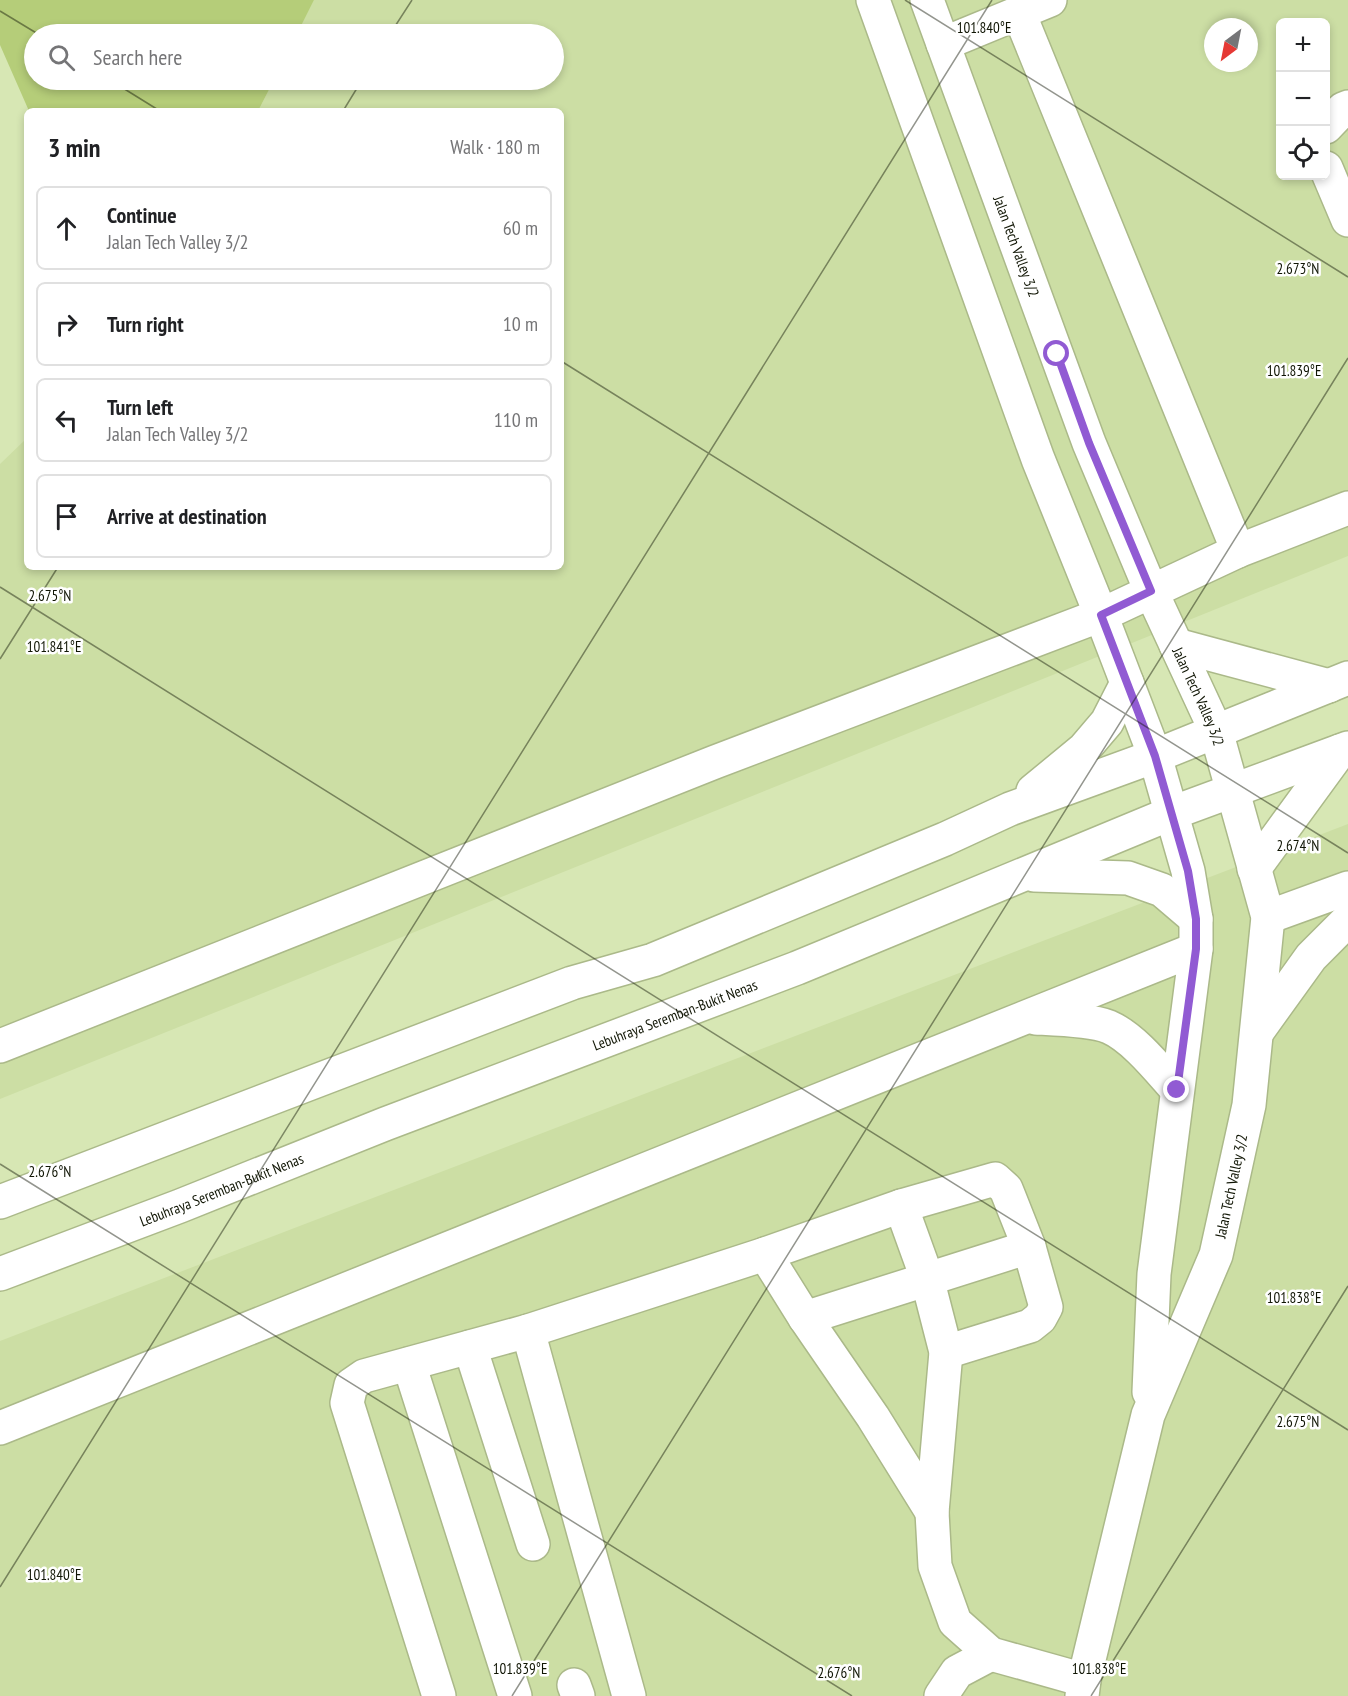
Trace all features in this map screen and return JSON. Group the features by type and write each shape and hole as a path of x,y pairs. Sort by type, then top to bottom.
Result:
{"main road":[{"name":"Jalan Tech Valley 3/2","path":"873,0 1038,459 1155,756 1188,871 1196,934 1154,1274 1148,1415"},
{"name":"Jalan Tech Valley 3/2","path":"927,0 1089,443 1151,591 1216,731 1268,917 1249,1106 1216,1255 1148,1415 1083,1688"},
{"path":"943,44 1050,0"},
{"path":"1019,13 1238,551"},
{"path":"1327,126 1343,109 1348,107"},
{"path":"1330,177 1348,220"},
{"path":"0,1046 715,762 1101,615 1238,551 1348,508"},
{"path":"1176,645 1339,682"},
{"path":"0,1202 572,983 653,960 945,839 1010,809 1155,756 1339,682"},
{"path":"1010,809 1084,749 1107,722 1127,683"},
{"path":"1254,869 1344,749"},
{"name":"Lebuhraya Seremban-Bukit Nenas","path":"0,1274 180,1206 385,1124 797,968 1172,813 1344,749"},
{"path":"0,1428 1027,1017 1196,934 1162,890 1128,878 1023,874"},
{"path":"1268,917 1348,888"},
{"path":"1256,1034 1311,957 1348,920"},
{"path":"1027,1017 1108,1027 1141,1050 1177,1090"},
{"path":"439,1696 347,1403 351,1385 364,1376 528,1331 765,1254 901,1206 995,1179 1006,1189 1029,1247 1046,1307 1040,1318 1030,1326 946,1352"},
{"path":"901,1206 927,1278 946,1352 932,1512 935,1566 955,1622 991,1654 1083,1688"},
{"path":"804,1318 1029,1247"},
{"path":"765,1254 804,1318 873,1417 932,1512"},
{"path":"528,1331 629,1696"},
{"path":"470,1347 533,1544"},
{"path":"409,1364 515,1696"},
{"path":"941,1696 957,1672 991,1654"}],"shaded area":[{"path":"0,0 314,0 302,24 24,24 24,90 269,90 260,108 28,108 0,45"},
{"path":"314,0 1348,0 1348,556 0,1099 0,464 24,441 24,570 564,570 564,108 260,108 269,90 564,90 564,24 302,24"},
{"path":"1348,824 1348,1696 0,1696 0,1341"}],"route":[{"path":"1057,354 1089,443 1151,591 1101,615 1155,756 1188,871 1196,919 1196,949 1177,1090"}]}
